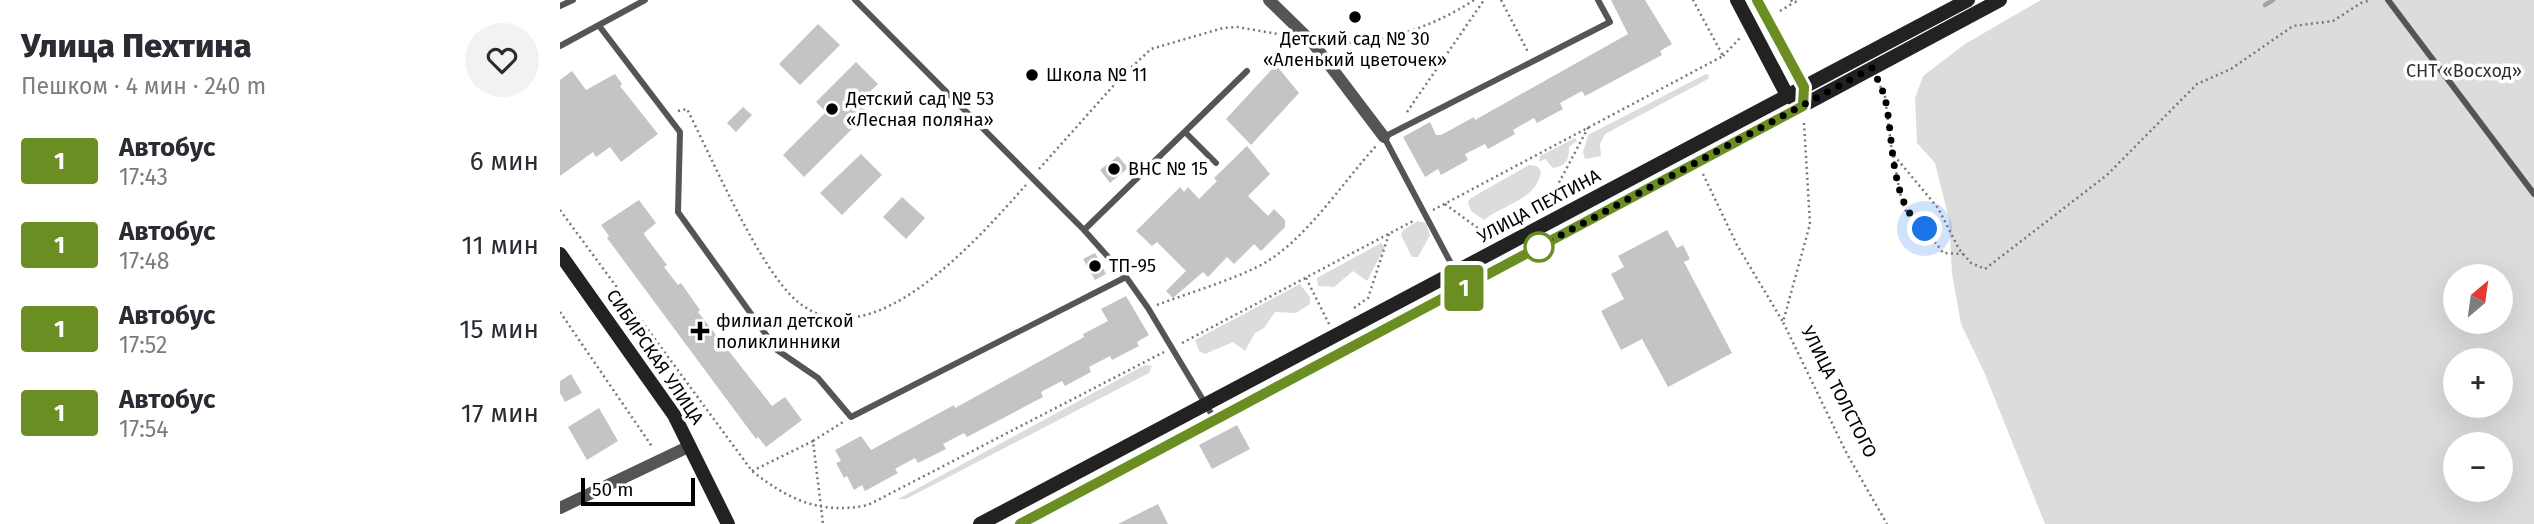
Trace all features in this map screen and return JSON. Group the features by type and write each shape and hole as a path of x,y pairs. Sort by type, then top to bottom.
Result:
{"street":[{"path":"1269,0 1312,42 1385,140"},
{"path":"1737,0 1787,95 1803,106"},
{"path":"1757,0 1804,87 1803,106"},
{"name":"УЛИЦА ПЕХТИНА","path":"980,524 1968,0"},
{"name":"УЛИЦА ПЕХТИНА","path":"1020,524 2000,0"},
{"name":"СИБИРСКАЯ УЛИЦА","path":"560,254 674,415 729,524"},
{"path":"560,508 690,446"}],"lane":[{"path":"560,6 573,0"},
{"path":"560,46 600,27 645,0"},
{"path":"855,0 1084,230 1126,278 1148,308 1215,420"},
{"path":"1464,288 1385,140 1610,22 1598,0"},
{"path":"2388,0 2534,194"},
{"path":"600,27 680,132 678,212 777,351 818,378 850,417 1126,278"},
{"path":"1084,230 1247,71"},
{"path":"1185,132 1216,163"}],"path":[{"path":"666,114 687,109 772,271 797,302 834,320 873,313 943,269 982,235 1123,75 1151,50 1223,28 1237,27 1312,42 1354,43 1394,37 1429,25 1474,0"},
{"path":"1500,0 1532,61"},
{"path":"1791,0 1793,3 1800,0"},
{"path":"1892,153 1938,208 1963,254 1971,263 1985,269 2107,176 2197,84 2231,69 2293,26 2333,21 2361,2 2371,0"},
{"path":"1872,68 1885,97 1892,153 1904,204 1913,221 1925,229 1943,253 1963,254"},
{"name":"УЛИЦА ТОЛСТОГО","path":"1803,106 1810,224 1783,322 1847,454 1887,524"},
{"path":"1544,210 1589,126"},
{"path":"1148,308 1260,265 1305,228 1376,146 1385,140"},
{"path":"1698,162 1737,245 1783,322"},
{"path":"1349,312 1368,298 1389,234"},
{"path":"1306,278 1329,325 1339,318"},
{"path":"560,312 660,460"},
{"path":"752,471 813,441 850,417"},
{"path":"813,441 823,524"}],"green space":[{"name":"СНТ «Восход»","path":"2041,0 2534,0 2534,524 2045,524 1984,372 1961,324 1952,274 1949,219 1935,163 1917,143 1915,98 1923,76 1965,44"},
{"path":"1706,74 1709,75 1708,79 1605,134 1600,144 1601,156 1585,159 1583,152 1588,135"},
{"path":"1575,138 1577,141 1569,147 1568,158 1561,166 1553,168 1545,159 1539,162 1540,156"},
{"path":"1529,165 1537,166 1541,171 1538,181 1527,195 1484,220 1471,211 1468,202 1471,198"},
{"path":"1418,221 1426,223 1430,235 1418,257 1412,257 1401,235 1403,230"},
{"path":"1381,243 1385,247 1367,281 1353,271 1334,287 1318,286 1317,278"},
{"path":"1300,284 1310,297 1310,304 1296,313 1275,312 1264,328 1255,333 1245,351 1233,342 1205,354 1199,351 1195,340"},
{"path":"1145,365 1152,366 1149,373 906,499 898,499"}],"building":[{"path":"1611,0 1645,0 1672,44 1660,51 1662,55 1585,96 1582,91 1560,103 1563,109 1537,123 1534,118 1513,130 1515,134 1488,149 1485,144 1465,154 1468,160 1441,175 1438,169 1425,177 1403,137 1430,122 1436,135 1441,135 1474,117 1475,120 1628,34"},
{"path":"818,24 840,45 800,85 779,64"},
{"path":"856,62 878,84 858,103 868,113 804,177 783,155 826,112 816,102"},
{"path":"1276,65 1299,93 1251,145 1226,119"},
{"path":"572,71 586,90 615,74 622,84 620,86 658,134 621,162 610,147 596,157 593,152 560,176 560,80"},
{"path":"743,107 752,115 736,132 727,123"},
{"path":"1247,146 1270,174 1248,196 1268,216 1274,209 1285,220 1285,227 1261,251 1254,244 1234,264 1227,257 1208,277 1203,272 1173,298 1166,291 1186,271 1157,242 1152,246 1136,231 1180,187 1184,192 1188,187 1199,199 1217,181 1214,178"},
{"path":"861,154 882,175 842,215 820,193"},
{"name":"ВНС № 15","path":"1118,156 1128,168 1110,183 1100,170"},
{"path":"902,197 925,218 906,239 883,217"},
{"path":"639,200 656,223 644,233 667,265 664,267 678,285 681,283 700,310 698,312 772,406 785,397 802,420 766,447 758,437 756,439 607,238 609,236 601,225"},
{"path":"1667,230 1677,248 1683,245 1690,259 1684,262 1732,353 1668,387 1642,339 1621,350 1601,311 1624,299 1611,274 1624,267 1618,256"},
{"name":"ТП-95","path":"1095,253 1106,274 1095,280 1083,259"},
{"path":"1126,296 1149,335 1137,342 1139,346 1112,360 1110,356 1089,367 1091,372 1065,386 1062,381 1041,392 1043,397 967,437 964,433 943,444 946,449 918,463 915,458 895,469 898,473 865,491 862,485 854,490 847,476 844,478 836,463 841,461 835,450 861,436 871,450 954,405 955,408 1084,337 1083,334 1108,321 1101,309"},
{"path":"571,374 582,393 565,402 560,393 560,381"},
{"path":"599,408 618,441 587,460 568,427"},
{"path":"1237,425 1250,449 1212,469 1199,445"},
{"path":"1158,504 1168,524 1118,524"}],"waterway":[{"path":"2265,5 2273,0"}],"bus line":[{"name":"1","path":"1020,524 1803,106 1804,87 1757,0"}],"place":[{"name":"Детский сад № 30 «Аленький цветочек»","path":"1355,17"},
{"name":"Школа № 11","path":"1032,75"},
{"name":"Детский сад № 53 «Лесная поляна»","path":"832,109"},
{"name":"ВНС № 15","path":"1114,169"},
{"name":"ТП-95","path":"1095,266"},
{"name":"филиал детской поликлинники","path":"700,331"}],"route":[{"path":"1539,247 1872,68 1885,97 1892,153 1904,204 1913,221 1925,229"}]}
